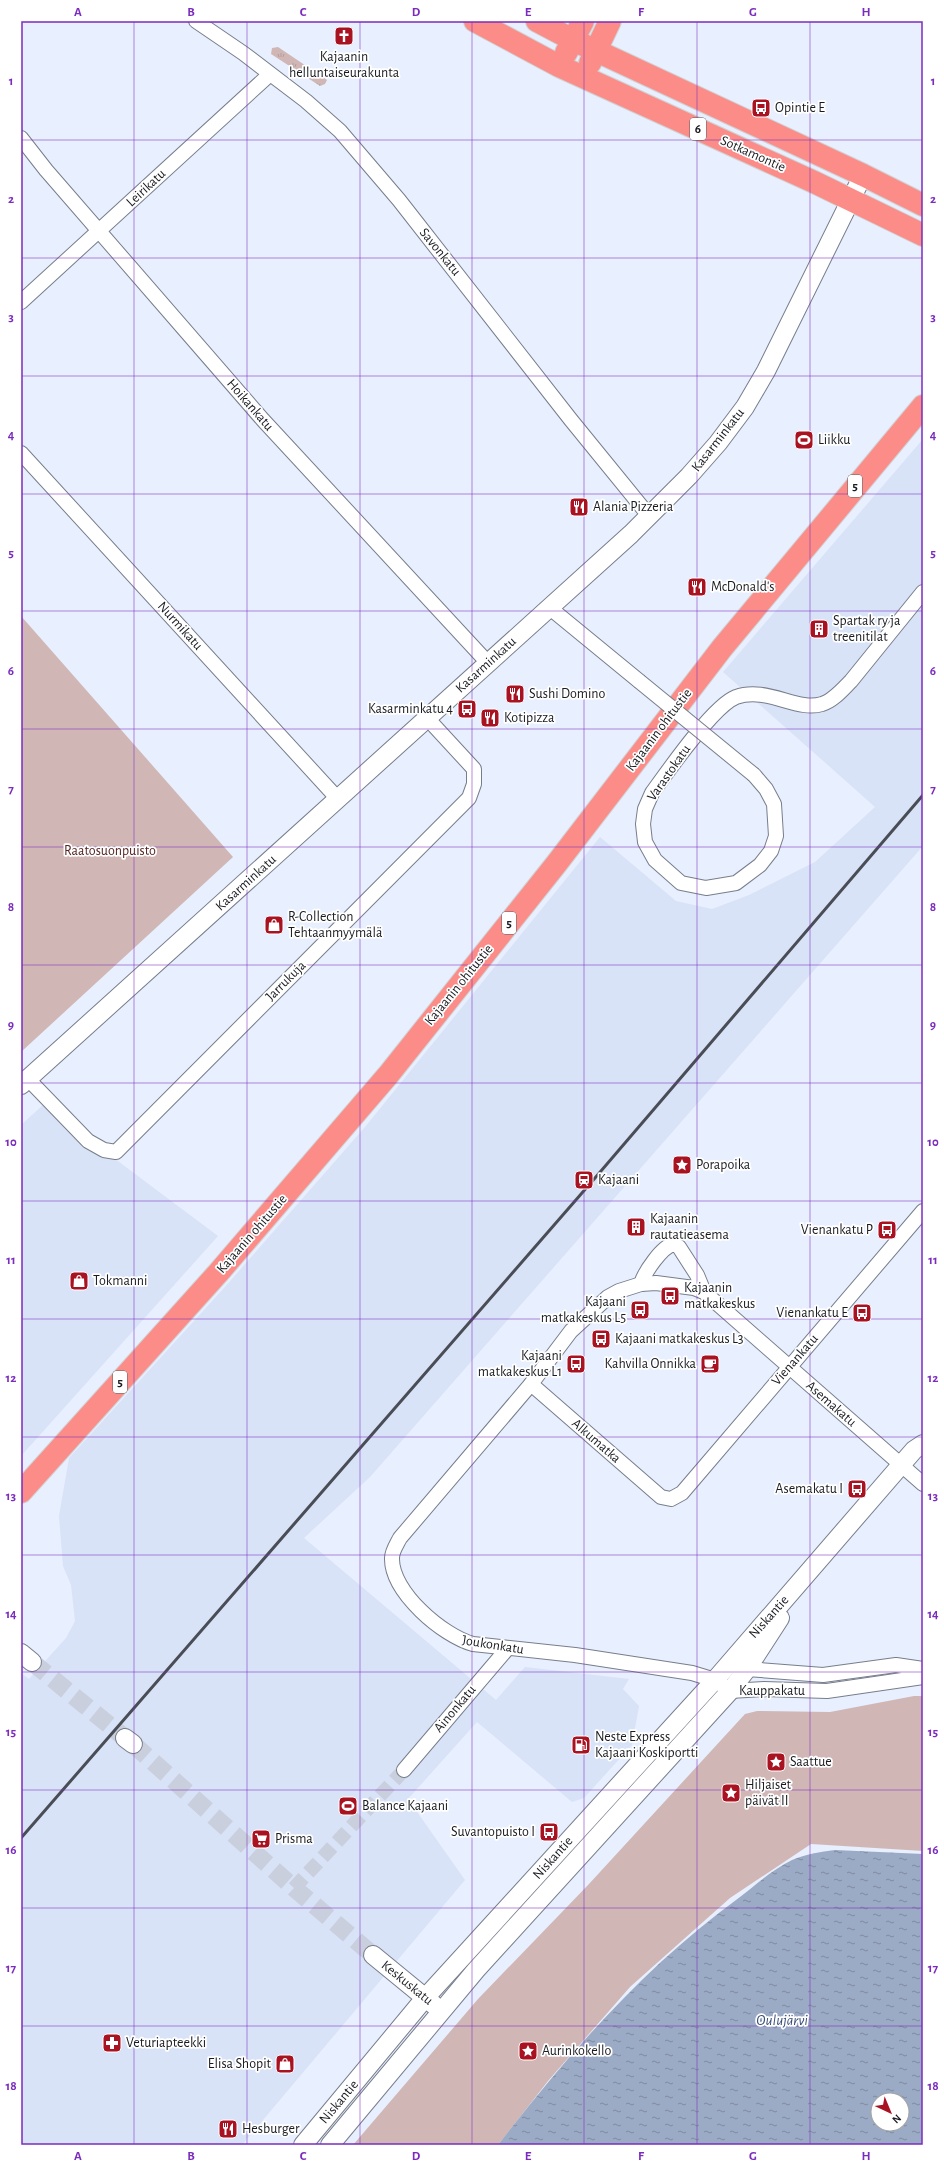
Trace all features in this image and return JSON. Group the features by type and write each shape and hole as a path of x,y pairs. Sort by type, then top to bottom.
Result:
{"highway":[{"name":"Sotkamontie","path":"475,21 559,66 851,200 923,235"},
{"name":"Sotkamontie","path":"537,21 573,40 863,175 923,205"},
{"path":"559,66 583,21"},
{"path":"583,76 597,51 610,21"},
{"name":"Kajaanin ohitustie","path":"21,1492 219,1272 388,1074 557,863 727,642 923,406"}],"street":[{"name":"Savonkatu","path":"196,21 306,101 340,131 399,200 571,420 650,517"},
{"name":"Leirikatu","path":"21,302 270,74"},
{"name":"Hoikankatu","path":"21,138 99,232 263,420 488,663"},
{"name":"Kasarminkatu","path":"24,1082 650,517 708,454 745,407 766,371 863,175"},
{"name":"Nurmikatu","path":"21,453 338,799"},
{"name":"Varastokatu","path":"550,608 639,681 754,775 766,789 774,804 776,836 771,851 760,866 736,884 706,888 681,883 665,871 655,860 645,842 643,824 645,809 652,793 719,708 736,697 750,694 766,695 805,706 823,704 838,694 851,681 923,592"},
{"name":"Jarrukuja","path":"24,1082 88,1141 104,1150 116,1152 469,798 474,784 474,769 427,718"},
{"name":"Vienankatu","path":"661,1497 671,1498 682,1493 923,1211"},
{"name":"Asemakatu","path":"641,1284 646,1270 667,1247 674,1244 679,1247 697,1275 704,1292 923,1484"},
{"name":"Asemakatu","path":"531,1384 558,1347 583,1318 612,1294 641,1284 656,1283 674,1285 704,1292"},
{"name":"Alkumatka","path":"531,1384 661,1497"},
{"name":"Joukonkatu","path":"531,1384 400,1538 392,1557 396,1576 406,1594 447,1633 459,1640 473,1644 620,1661 692,1674 715,1680"},
{"name":"Niskantie","path":"303,2145 425,1998 715,1680 750,1637 807,1575 914,1450 923,1444"},
{"name":"Niskantie","path":"330,2145 441,2011 730,1691 747,1669 807,1575"},
{"name":"Ainonkatu","path":"404,1770 507,1649"},
{"name":"Kauppakatu","path":"715,1680 747,1669 823,1675 896,1665 923,1669"},
{"name":"Kauppakatu","path":"715,1680 730,1691 764,1689 827,1691 923,1677"},
{"name":"Keskuskatu","path":"373,1955 441,2011"}],"shaded area":[{"path":"923,439 923,846 370,1477 304,1538 496,1700 525,1667 629,1679 623,1689 639,1706 632,1745 584,1798 572,1802 477,1722 408,1799 465,1880 242,2145 21,2145 21,1673 29,1679 66,1638 75,1621 71,1585 63,1566 59,1516 69,1458 224,1288 365,1127 600,837 676,901 712,909 749,895 815,862 875,807 723,672"},
{"name":"Tokmanni","path":"43,1105 218,1236 21,1456 21,1125"}],"green space":[{"path":"278,47 327,80 325,84 320,86 271,54 272,48"},
{"name":"Raatosuonpuisto","path":"21,616 233,857 21,1052"},
{"path":"914,1696 923,1696 923,1851 811,1844 730,1898 630,1987 548,2081 498,2145 353,2145 478,1999 589,1884 745,1714 757,1711 830,1712"}],"water":[{"name":"Oulujärvi","path":"835,1850 923,1854 923,2145 498,2145 552,2077 581,2044 610,2012 672,1952 765,1877 792,1860"}],"tunnel":[{"path":"32,1662 125,1738"},
{"path":"133,1744 294,1888 373,1955"},
{"path":"294,1888 404,1770"}],"railway":[{"path":"21,1838 595,1178 923,795"}],"place":[{"name":"Kajaanin helluntaiseurakunta","path":"344,36"},
{"name":"Opintie E","path":"761,108"},
{"name":"Liikku","path":"804,440"},
{"name":"Alania Pizzeria","path":"579,507"},
{"name":"McDonald's","path":"697,587"},
{"name":"Spartak ry ja treenitilat","path":"819,629"},
{"name":"Sushi Domino","path":"515,694"},
{"name":"Kasarminkatu 4","path":"467,709"},
{"name":"Kotipizza","path":"490,718"},
{"name":"R-Collection Tehtaanmyymälä","path":"274,925"},
{"name":"Porapoika","path":"682,1165"},
{"name":"Kajaani","path":"584,1180"},
{"name":"Kajaanin rautatieasema","path":"636,1227"},
{"name":"Vienankatu P","path":"887,1230"},
{"name":"Tokmanni","path":"79,1281"},
{"name":"Kajaanin matkakeskus","path":"670,1296"},
{"name":"Kajaani matkakeskus L5","path":"640,1310"},
{"name":"Vienankatu E","path":"862,1313"},
{"name":"Kajaani matkakeskus L3","path":"601,1339"},
{"name":"Kajaani matkakeskus L1","path":"576,1364"},
{"name":"Kahvilla Onnikka","path":"710,1364"},
{"name":"Asemakatu I","path":"857,1489"},
{"name":"Neste Express Kajaani Koskiportti","path":"581,1745"},
{"name":"Saattue","path":"776,1762"},
{"name":"Hiljaiset päivät II","path":"731,1793"},
{"name":"Balance Kajaani","path":"348,1806"},
{"name":"Suvantopuisto I","path":"549,1832"},
{"name":"Prisma","path":"261,1839"},
{"name":"Veturiapteekki","path":"112,2043"},
{"name":"Aurinkokello","path":"528,2051"},
{"name":"Elisa Shopit","path":"285,2064"},
{"name":"Hesburger","path":"228,2129"}]}
